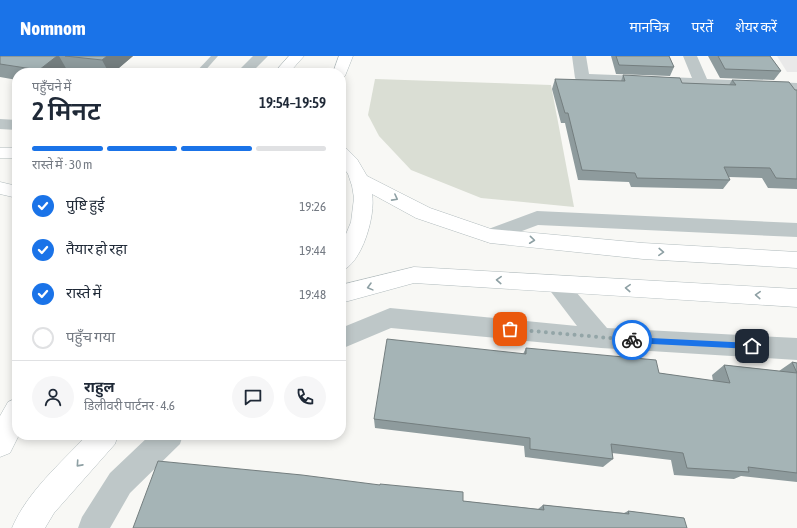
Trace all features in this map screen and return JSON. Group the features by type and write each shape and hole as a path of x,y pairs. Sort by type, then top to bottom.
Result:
{"street":[{"path":"248,68 261,56"},
{"path":"286,68 298,56"},
{"path":"342,68 346,56"},
{"path":"579,56 582,78 797,87"},
{"path":"690,56 702,84"},
{"path":"0,124 12,125"},
{"path":"0,153 12,153"},
{"path":"346,157 361,180 365,205 360,232 346,255"},
{"path":"361,180 423,213 490,236 643,251 797,260"},
{"path":"0,188 12,191"},
{"path":"490,236 537,218 797,230"},
{"path":"346,293 414,275 797,298"},
{"path":"556,284 601,338"},
{"path":"346,337 390,318 601,338 797,349"},
{"path":"0,443 12,420"},
{"path":"27,528 44,503 101,440"},
{"path":"93,528 120,483 165,440"}],"lane":[{"path":"204,68 215,56"}],"shaded area":[{"path":"777,56 797,56 797,72 787,72"},
{"path":"375,79 551,85 574,207 481,198 411,170 379,136 368,115"}],"building":[{"path":"0,56 57,56 42,68 26,68 0,64"},
{"path":"65,56 107,56 102,60"},
{"path":"616,56 669,56 674,67 619,65"},
{"path":"718,56 770,56 781,71 725,69"},
{"path":"623,75 680,78 682,83 736,85 732,80 789,82 795,90 797,90 797,179 776,178 770,168 724,167 730,180 637,178 635,173 582,170 568,113 565,113 555,79 625,81"},
{"path":"387,339 526,354 526,348 656,360 659,373 730,383 724,365 797,373 797,473 748,467 749,472 687,468 683,453 611,444 613,459 530,449 530,438 374,419"},
{"path":"792,362 797,363 797,373"},
{"path":"158,461 302,475 380,485 463,492 463,501 544,510 543,505 629,514 628,511 684,518 687,528 133,528"}],"way so far":[{"path":"510,329 632,340"}],"route":[{"path":"632,340 752,346"}]}
